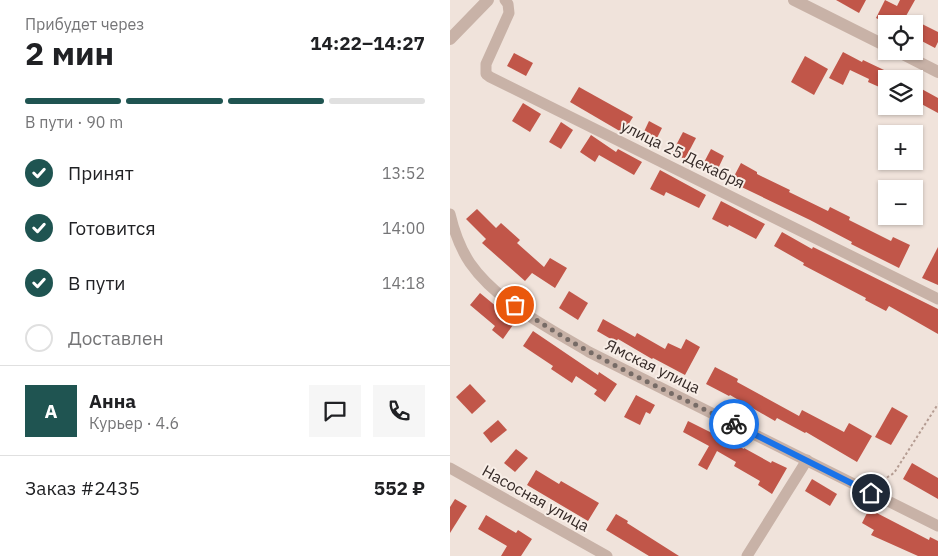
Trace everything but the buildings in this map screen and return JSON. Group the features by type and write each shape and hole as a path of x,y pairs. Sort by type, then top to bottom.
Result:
{"street":[{"path":"450,39 488,0"},
{"name":"улица 25 Декабря","path":"505,0 508,4 509,13 486,64 486,74 490,77 938,299"},
{"path":"794,0 878,42"},
{"path":"915,60 938,72"},
{"name":"Ямская улица","path":"450,214 458,240 475,268 487,282 536,320 589,352 938,526"},
{"path":"747,556 807,460"},
{"name":"Насосная улица","path":"450,468 607,556"}],"path":[{"path":"855,484 861,476 884,480 894,473 938,404"}],"way so far":[{"path":"515,305 589,352 734,424"}],"route":[{"path":"734,424 871,493"}]}
